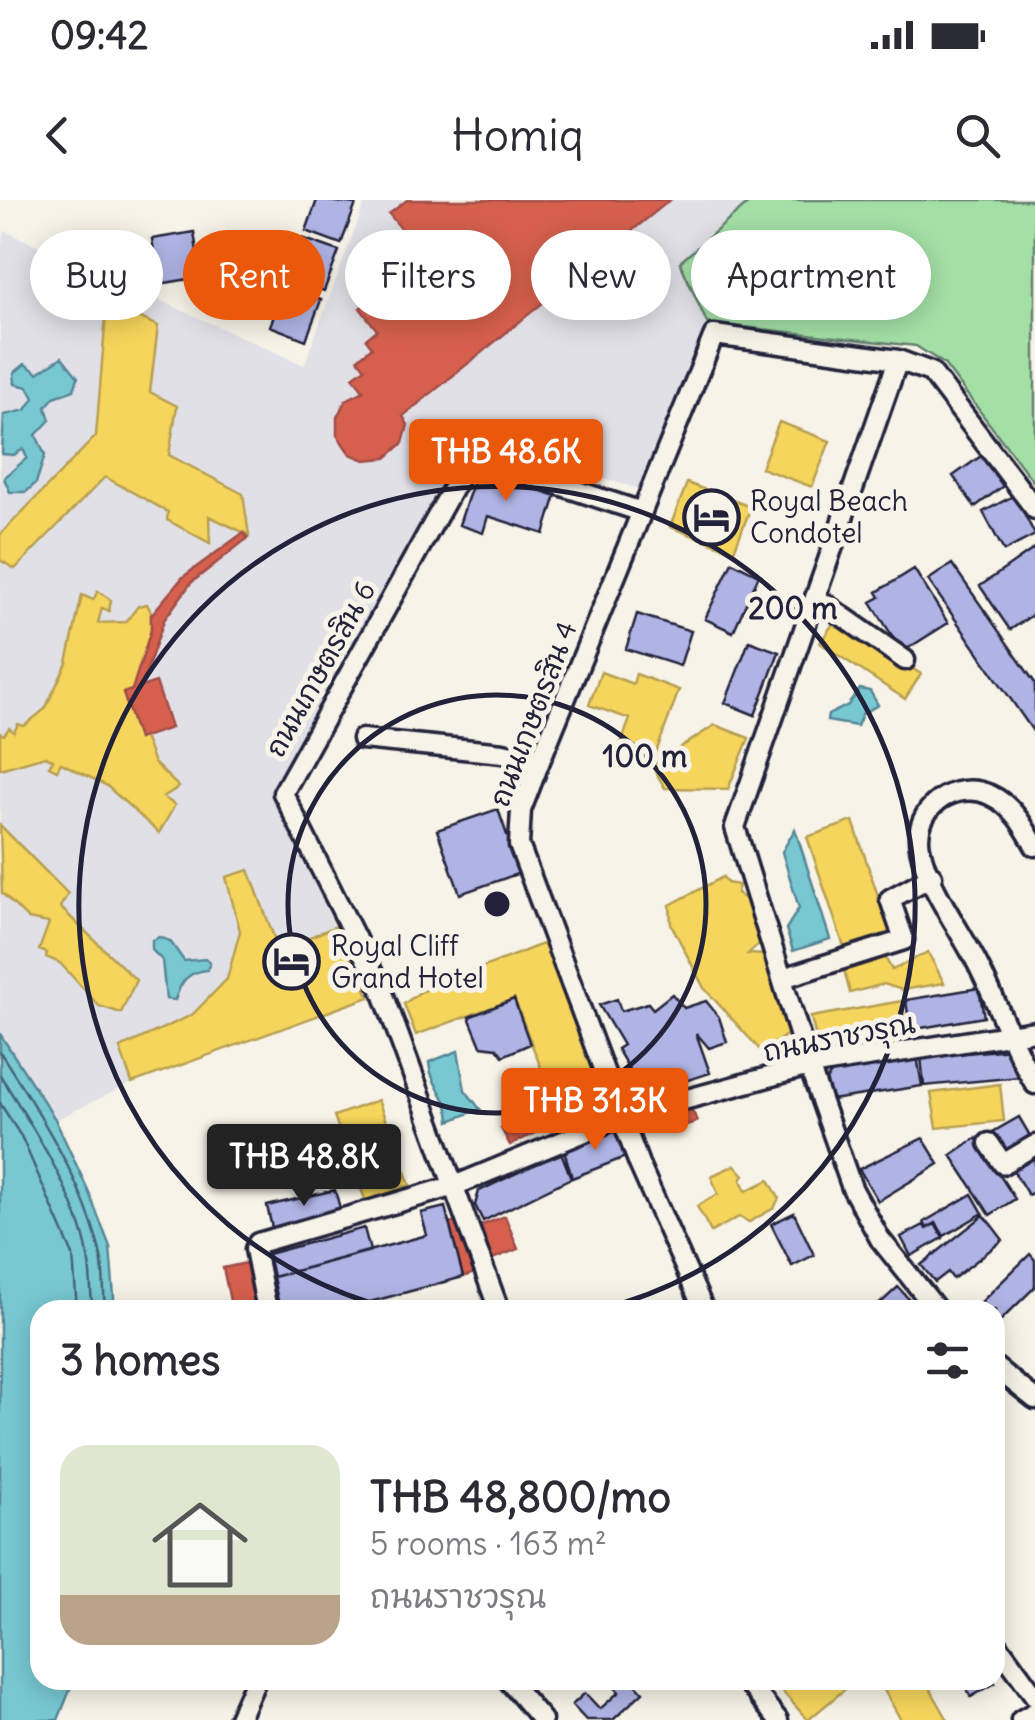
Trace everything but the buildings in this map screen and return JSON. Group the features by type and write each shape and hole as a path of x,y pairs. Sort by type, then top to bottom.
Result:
{"street":[{"name":"ถนนเกษตรสิน 4","path":"700,1300 622,1118 519,845 522,810 714,335 898,360"},
{"path":"930,1300 865,1214 809,1066 735,827 898,360 931,372 1035,509"},
{"name":"ถนนเกษตรสิน 6","path":"454,1186 382,992 283,793 468,461 486,461 642,512"},
{"path":"815,597 905,660"},
{"path":"362,739 503,752 540,761"},
{"path":"1035,846 1020,820 992,796 977,790 948,793 935,802 920,830 920,847 932,876 981,971 1006,1035 1035,1084"},
{"path":"783,978 904,940 890,899 932,876"},
{"name":"ถนนราชวรุณ","path":"265,1300 255,1248 258,1242 454,1186 622,1118 809,1066 1035,1030"},
{"path":"989,1143 1003,1164 1035,1146"},
{"path":"454,1186 495,1300"},
{"path":"1005,1376 1035,1399"},
{"path":"1005,1656 1035,1696"},
{"path":"239,1720 252,1690"},
{"path":"516,1690 542,1720"},
{"path":"754,1690 778,1720"},
{"path":"1021,1720 1035,1712"}],"shaded area":[{"path":"366,200 1035,200 1035,484 944,364 916,346 708,324 643,490 472,441 272,797 369,997 132,1083 55,1120 0,1034 0,251 5,231 30,242 30,320 163,320 163,302 183,311 183,320 204,320 304,365 321,320 325,320 325,309 345,256 345,320 511,320 511,230 355,230"}],"green space":[{"path":"752,200 1035,200 1035,484 944,364 916,346 706,320 931,320 931,230 717,230"},
{"path":"691,253 691,287 680,262"}],"water":[{"path":"62,357 78,377 74,390 54,397 46,407 50,420 36,435 45,455 36,483 26,492 10,492 4,478 27,458 23,449 14,455 2,454 4,415 26,410 34,398 28,387 15,384 14,373 25,364 38,373"},
{"path":"860,689 870,691 878,705 862,714 857,726 827,721 828,715 848,705"},
{"path":"795,829 830,939 793,951 786,929 799,908 782,852"},
{"path":"159,937 170,941 184,961 206,959 210,963 207,970 186,979 175,1000 166,999 162,960 152,950 152,940"},
{"path":"0,1034 55,1119 88,1190 110,1247 114,1300 30,1300 30,1690 70,1690 58,1720 0,1720"},
{"path":"458,1051 465,1090 480,1109 450,1121 429,1062"},
{"path":"284,1132 296,1137 305,1161 291,1187 269,1176 262,1144"}],"place":[{"name":"Royal Beach Condotel","path":"711,517"},
{"name":"Royal Cliff Grand Hotel","path":"292,962"}]}
